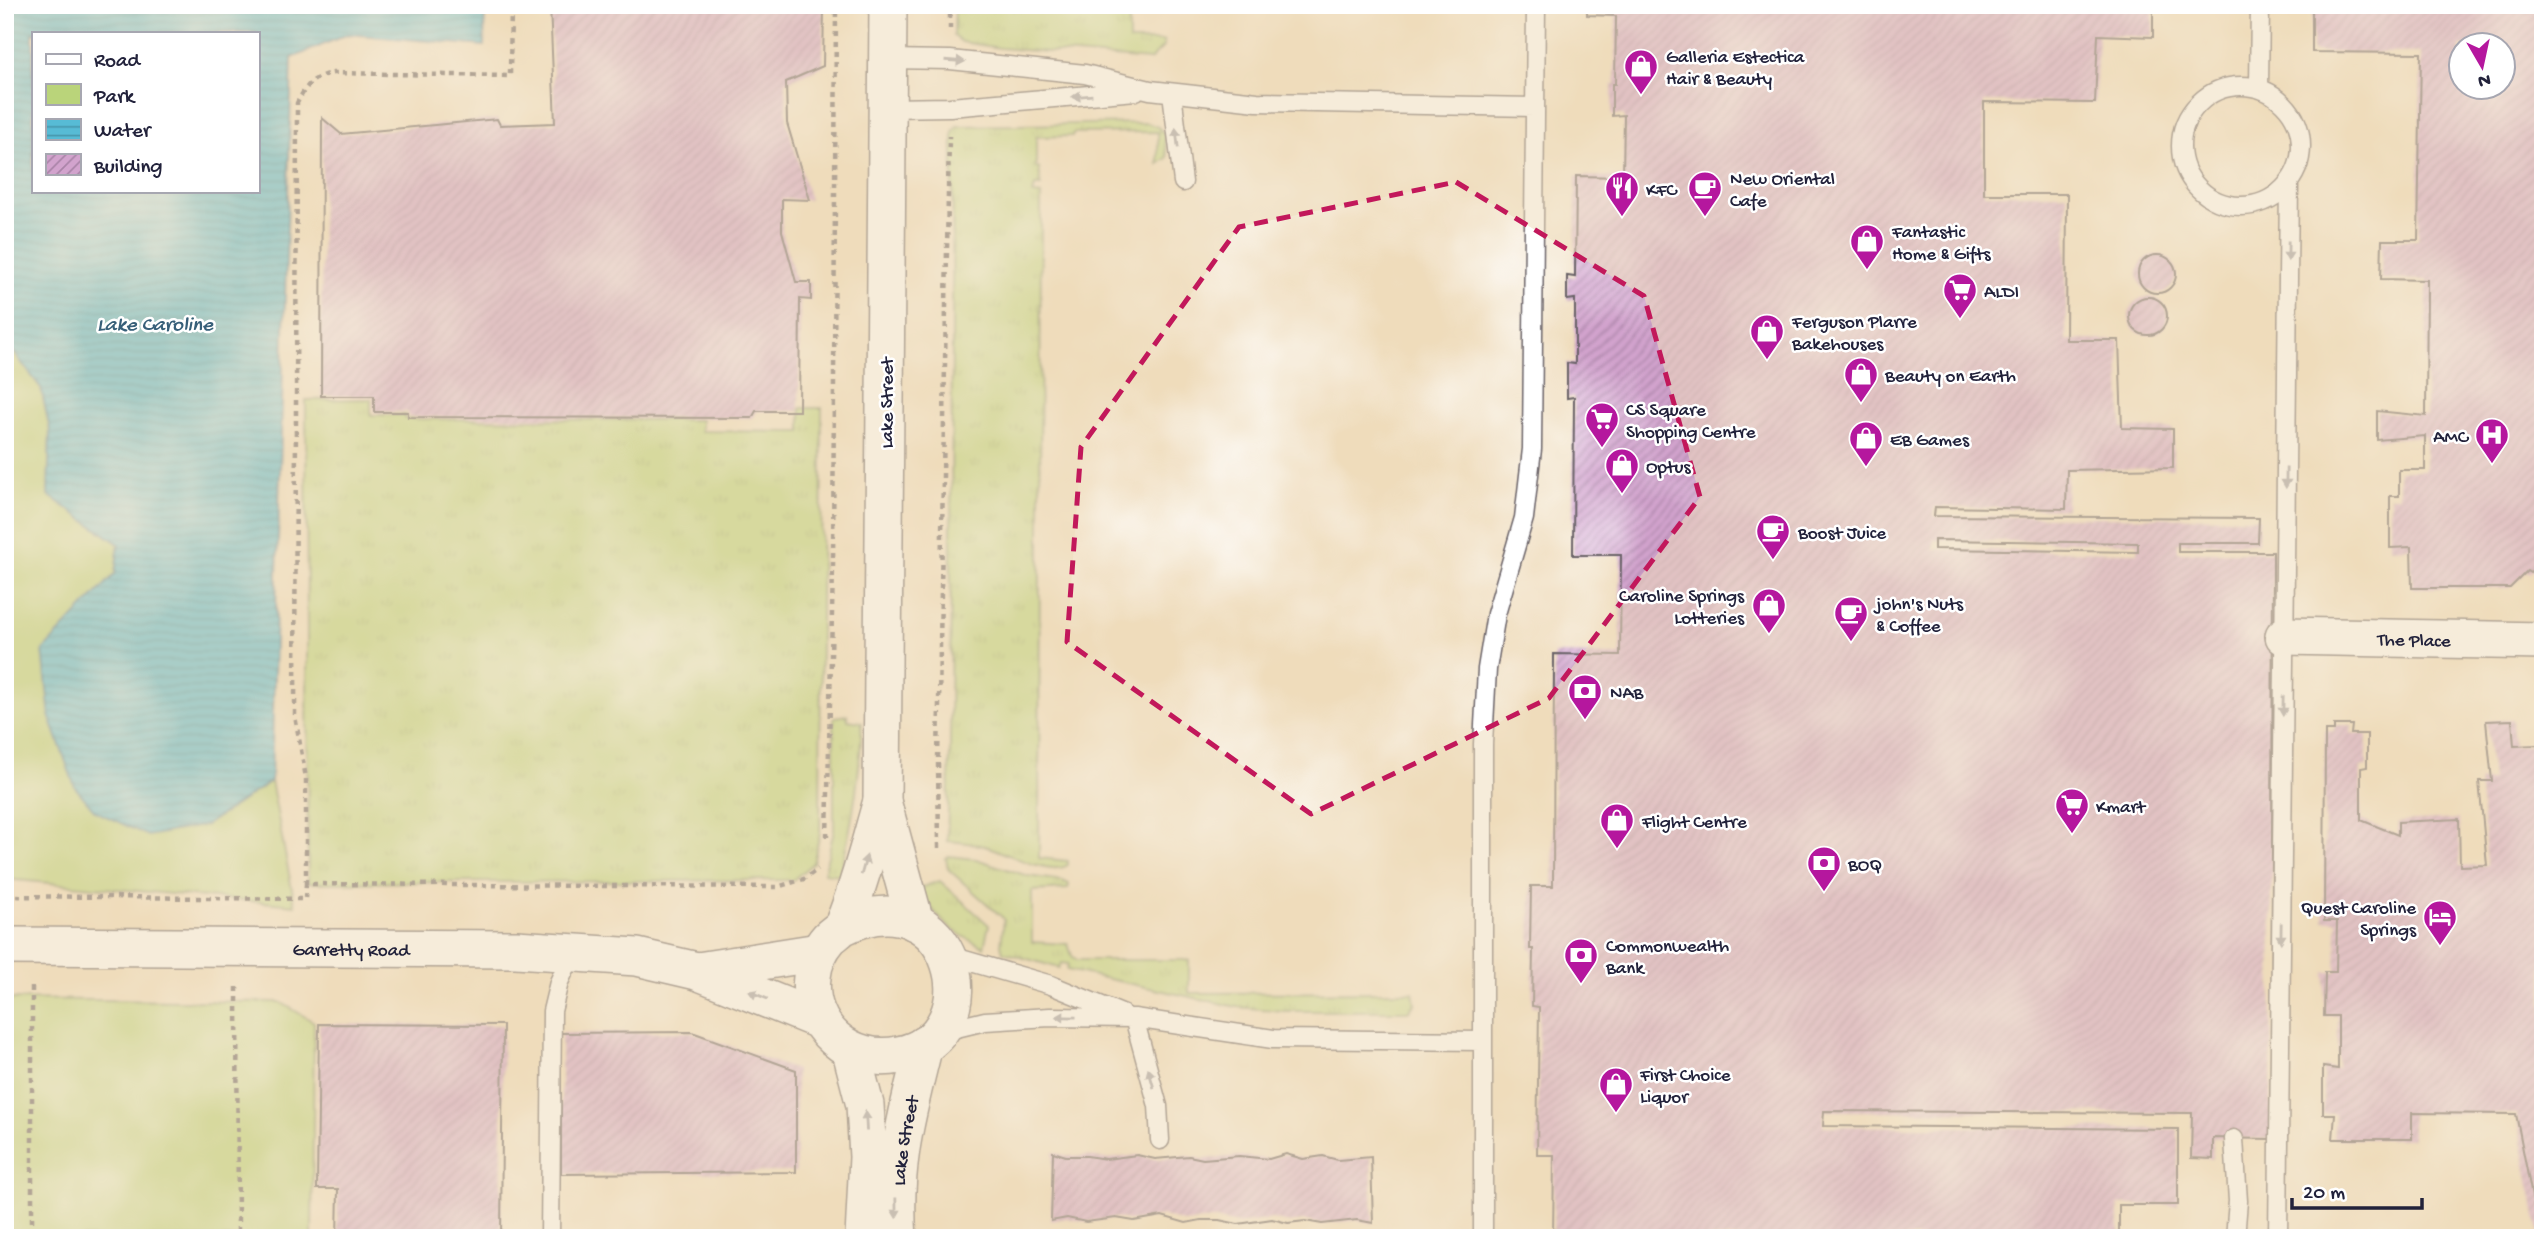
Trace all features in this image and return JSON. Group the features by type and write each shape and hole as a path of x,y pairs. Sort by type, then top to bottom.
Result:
{"street":[{"name":"Lake Street","path":"831,940 860,877 882,801 888,5"},
{"name":"The Place","path":"2284,636 2543,640"},
{"name":"Lake Street","path":"882,801 915,922"},
{"path":"878,915 896,916 915,922 934,936 947,955 954,975 954,996 948,1015 931,1039 907,1054 870,1057 851,1051 833,1038 819,1020 811,998 812,975 831,940 859,919 878,915"},
{"name":"Garretty Road","path":"697,971 831,940"},
{"name":"Garretty Road","path":"19,946 502,949 637,957 697,971 819,1020"},
{"name":"Lake Street","path":"898,1238 896,1175 902,1133 931,1039"},
{"name":"Lake Street","path":"851,1051 865,1105 868,1157 864,1238"}],"lane":[{"path":"1483,1238 1483,755 1487,669 1497,608 1524,518 1532,450 1535,5"},
{"path":"2259,5 2259,89"},
{"path":"887,59 950,60 1085,74 1150,90 1257,102 1535,107"},
{"path":"2239,85 2259,89 2277,97 2291,112 2299,130 2301,150 2297,169 2289,183 2270,198 2251,206 2231,206 2213,200 2196,188 2186,171 2180,152 2181,132 2189,113 2202,99 2220,89 2239,85"},
{"path":"887,108 950,107 1150,90"},
{"path":"1172,93 1183,182"},
{"path":"2278,1238 2289,183"},
{"path":"550,1238 552,1012 559,982 573,952"},
{"path":"947,955 1051,985 1134,1018"},
{"path":"931,1039 985,1021 1050,1017 1134,1018 1273,1039 1483,1041"},
{"path":"1134,1018 1158,1106 1160,1140"},
{"path":"2234,1139 2238,1201 2235,1238"}],"path":[{"path":"6,896 305,899 306,778 295,716 296,103 306,87 318,76 333,73 510,76 510,5"},
{"path":"827,849 833,555 836,5"},
{"path":"950,5 950,60"},
{"path":"902,873 940,873 939,732 950,107"},
{"path":"5,726 6,896 19,946 32,1238"},
{"path":"306,884 784,886 818,871 822,860"},
{"path":"804,879 860,877"},
{"path":"237,897 238,1238"}],"highlighted area":[{"path":"1456,182 1644,296 1700,497 1549,698 1311,814 1067,642 1081,447 1239,227"}],"green space":[{"path":"955,5 1129,5 1129,41 1164,41 1163,47 1150,60 1000,48 962,42 954,36"},
{"path":"1147,123 1158,127 1164,133 1167,158 1158,164 1158,132 1073,133 1072,136 1036,137 1036,167 1039,168 1041,186 1035,186 1033,194 1041,195 1039,858 1068,861 1068,865 1050,868 985,846 947,841 950,753 953,132 957,126"},
{"path":"5,341 41,388 50,430 48,495 119,544 115,574 95,597 206,825 271,781 295,905 5,879"},
{"path":"371,399 371,415 405,415 405,419 701,420 701,431 801,432 801,408 822,408 820,833 813,863 793,880 308,883 306,400"},
{"path":"847,715 848,720 862,722 855,799 839,875 824,873 834,830 834,717"},
{"path":"946,858 976,859 1028,876 1069,884 1068,889 1032,891 1032,942 1068,944 1072,956 1077,960 1189,960 1189,993 1413,992 1415,1004 1408,1011 1284,1011 1237,1007 1067,970 1068,964 1061,963 1059,968 1003,952 1001,945 1004,919 948,869"},
{"path":"940,881 989,925 984,947 945,924 925,899 919,888"},
{"path":"5,999 280,1002 314,1022 312,1238 5,1238"}],"water":[{"name":"Lake Caroline","path":"5,5 485,5 484,46 348,34 292,58 271,781 206,825 148,836 95,811 75,787 50,718 43,650 115,574 119,544 48,495 50,430 41,388 5,341"}],"building":[{"path":"550,5 824,5 823,66 786,82 787,123 810,200 782,199 782,231 796,282 811,282 811,300 800,299 799,411 756,411 752,418 408,417 408,412 374,412 374,396 321,396 322,118 341,134 497,119 500,125 555,123"},
{"name":"CS Square Shopping Centre","path":"1587,5 2153,5 2153,37 2098,35 2095,103 1984,102 1984,194 2067,194 2066,340 2119,340 2122,428 2173,429 2173,468 2067,470 2066,509 1935,507 1934,516 2259,518 2258,543 2178,543 2178,552 2273,552 2271,1139 2213,1138 2213,1159 2191,1158 2192,1113 1824,1111 1823,1126 2178,1129 2178,1205 2119,1205 2119,1238 1553,1238 1554,1155 1537,1155 1539,1007 1532,1006 1533,949 1530,949 1531,886 1553,886 1554,654 1620,655 1621,555 1573,555 1574,397 1567,398 1567,363 1575,364 1575,299 1567,300 1567,276 1575,277 1576,176 1623,177 1624,115 1612,116 1616,16 1587,15","holes":["1934,540 2138,543 2138,552 1934,549"]},
{"path":"2312,5 2543,5 2543,561 2530,573 2527,571 2510,588 2412,588 2411,547 2390,548 2390,496 2399,496 2399,470 2425,470 2425,436 2377,440 2377,411 2426,416 2427,280 2381,279 2382,240 2418,240 2421,53 2312,52"},
{"path":"2157,255 2170,261 2176,274 2170,287 2157,293 2144,287 2138,274 2144,261"},
{"path":"2148,297 2161,303 2167,316 2161,329 2148,335 2135,329 2129,316 2135,303"},
{"name":"Quest Caroline Springs","path":"2512,720 2514,746 2538,745 2539,760 2543,759 2543,1238 2540,1238 2516,1114 2412,1113 2412,1139 2333,1139 2335,1114 2323,1114 2323,1067 2338,1069 2338,1016 2324,1016 2325,972 2336,972 2337,921 2324,921 2325,731 2334,731 2334,725 2352,725 2351,734 2367,734 2367,767 2361,768 2361,820 2398,835 2398,822 2459,819 2460,866 2487,865 2479,781 2492,781 2486,721"},
{"path":"319,1024 503,1025 501,1238 337,1238 338,1189 317,1189"},
{"path":"692,1032 796,1070 796,1172 561,1174 561,1033"},
{"path":"1053,1152 1066,1156 1106,1159 1137,1155 1155,1159 1239,1156 1269,1159 1286,1154 1303,1159 1323,1156 1338,1160 1371,1157 1373,1223 1357,1220 1322,1224 1305,1221 1288,1223 1272,1219 1238,1224 1219,1220 1186,1223 1162,1216 1134,1221 1116,1218 1086,1222 1067,1218 1051,1221"}],"place":[{"name":"Galleria Estectica Hair & Beauty","path":"1641,96"},
{"name":"KFC","path":"1622,218"},
{"name":"New Oriental Cafe","path":"1705,218"},
{"name":"Fantastic Home & Gifts","path":"1867,271"},
{"name":"ALDI","path":"1960,320"},
{"name":"Ferguson Plarre Bakehouses","path":"1767,361"},
{"name":"Beauty on Earth","path":"1861,404"},
{"name":"CS Square Shopping Centre","path":"1602,449"},
{"name":"AMC","path":"2492,465"},
{"name":"EB Games","path":"1866,468"},
{"name":"Optus","path":"1622,495"},
{"name":"Boost Juice","path":"1773,561"},
{"name":"Caroline Springs Lotteries","path":"1769,635"},
{"name":"john's Nuts & Coffee","path":"1851,643"},
{"name":"NAB","path":"1585,721"},
{"name":"Kmart","path":"2072,835"},
{"name":"Flight Centre","path":"1617,850"},
{"name":"BOQ","path":"1824,893"},
{"name":"Quest Caroline Springs","path":"2440,947"},
{"name":"Commonwealth Bank","path":"1581,985"},
{"name":"First Choice Liquor","path":"1616,1114"}]}
